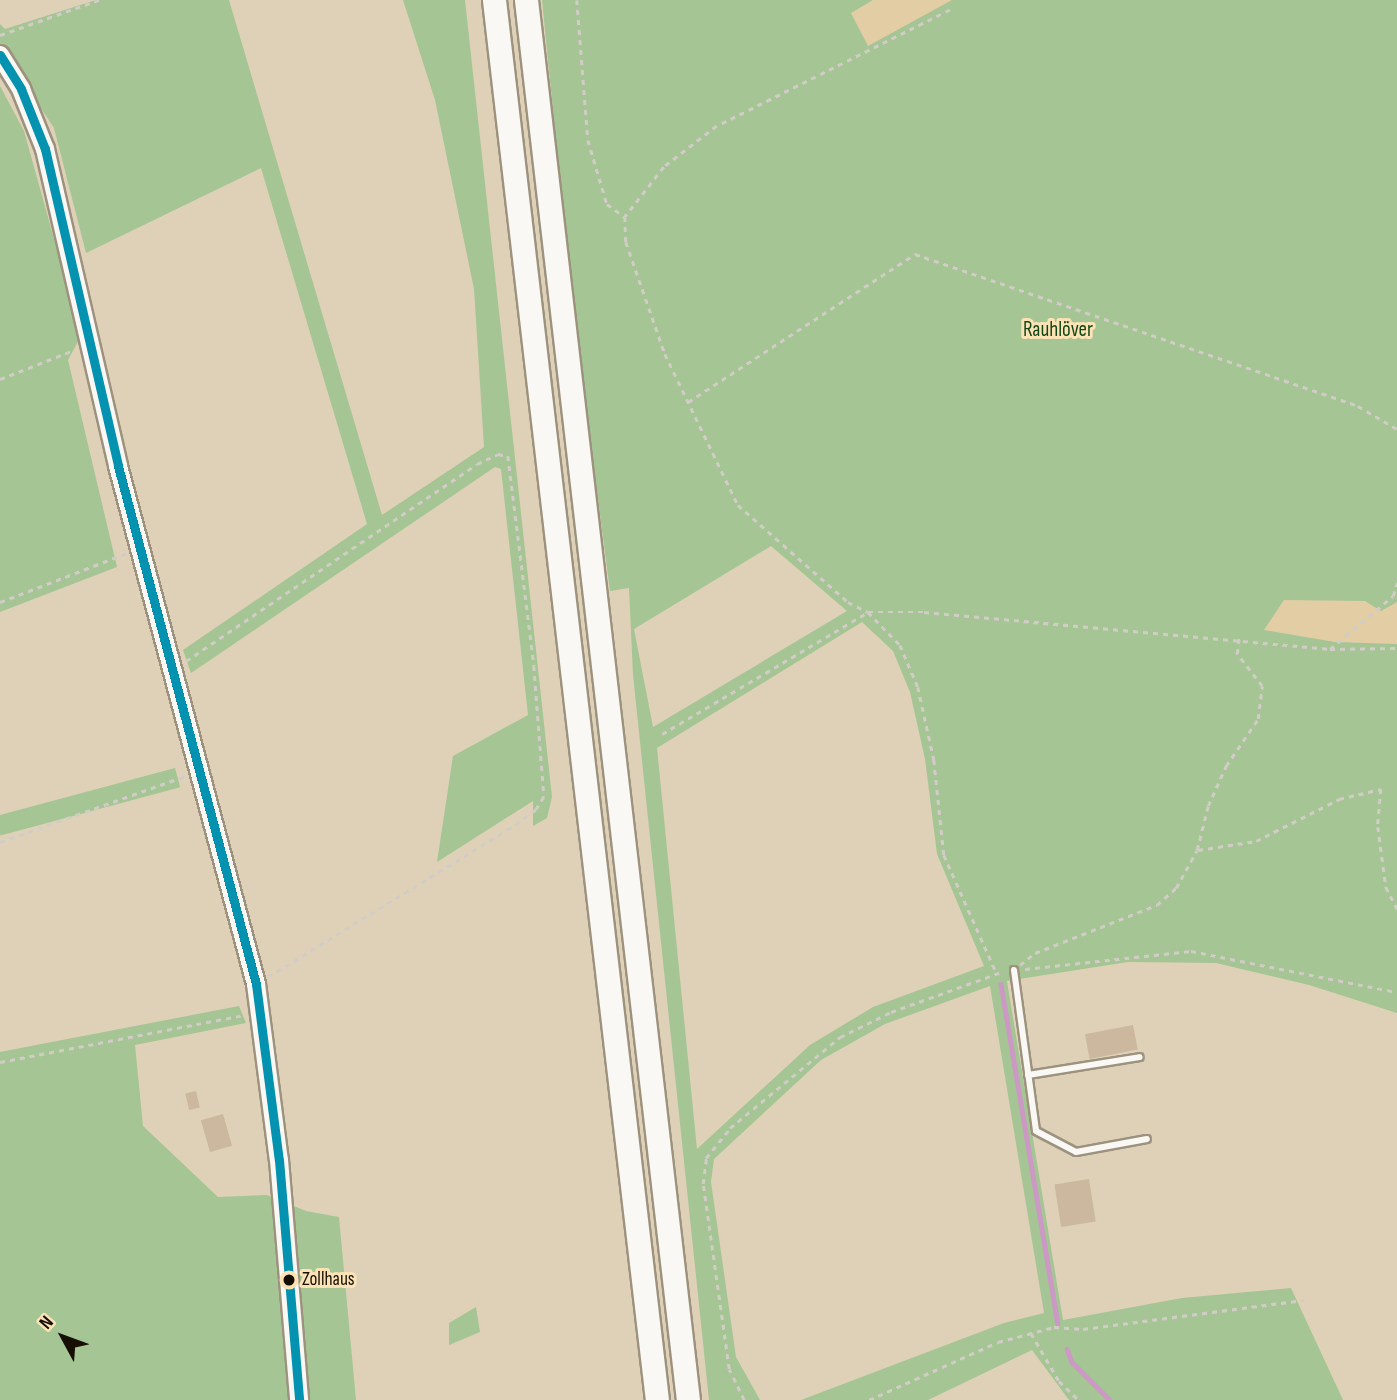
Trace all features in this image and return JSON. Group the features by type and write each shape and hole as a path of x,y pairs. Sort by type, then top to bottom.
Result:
{"highway":[{"path":"494,0 657,1400"},
{"path":"526,0 688,1400"}],"main road":[{"path":"0,55 21,89 45,149 139,548 256,984 299,1400"}],"lane":[{"path":"1014,970 1036,1131 1076,1152 1147,1139"},
{"path":"1028,1075 1140,1057"}],"path":[{"path":"0,35 99,0"},
{"path":"577,0 588,140 607,204 625,217"},
{"path":"950,10 717,126 664,167 625,217 626,242 665,354 737,505 848,602 868,612 900,645 918,687 933,760 944,855 996,972"},
{"path":"688,402 915,254 1358,406 1397,429"},
{"path":"0,379 90,343"},
{"path":"172,670 477,464 498,454 508,456 534,666 544,797 536,810 511,828 256,984"},
{"path":"0,602 139,548"},
{"path":"1330,649 1393,596 1397,583"},
{"path":"662,734 868,612 924,612 1239,638 1330,649 1397,649"},
{"path":"1014,970 1035,953 1157,905 1176,888 1196,850 1208,806 1226,765 1258,719 1262,686 1237,654 1239,638"},
{"path":"0,842 199,771"},
{"path":"1196,850 1256,841 1339,799 1381,789 1378,827 1386,887 1397,909"},
{"path":"744,1400 729,1369 703,1184 706,1158 730,1128 840,1037 891,1012 996,972 1191,951 1397,992"},
{"path":"0,1062 261,1012"},
{"path":"869,1400 998,1342 1031,1333 1304,1300"},
{"path":"1031,1333 1059,1381 1079,1400"}],"shaded area":[{"path":"873,0 952,0 868,47 851,13"},
{"path":"1285,599 1365,601 1381,611 1397,602 1397,644 1335,642 1264,630"}],"green space":[{"path":"96,0 229,0 382,515 484,447 474,289 435,100 403,0 465,0 552,797 547,818 533,826 533,801 437,862 453,756 528,715 501,469 495,467 191,673 183,650 367,524 261,168 86,253 54,128 0,46 0,24 5,29"},
{"name":"Rauhlöver","path":"542,0 873,0 851,13 868,46 952,0 1397,0 1397,602 1381,611 1365,601 1284,600 1264,630 1335,642 1397,644 1397,1013 1309,985 1216,963 1128,962 1007,981 1063,1320 1182,1298 1291,1288 1343,1400 1069,1400 1032,1350 928,1400 801,1400 1004,1323 1044,1313 990,986 885,1024 821,1060 714,1159 711,1182 736,1357 760,1400 709,1400 633,675 629,588 610,591 572,300","holes":["771,546 847,611 653,727 634,629","862,622 893,651 910,692 925,759 937,854 984,966 873,1007 810,1045 697,1149 657,748"]},
{"path":"0,86 24,131 81,336 68,360 117,567 0,612"},
{"path":"175,768 180,787 1,835 0,815"},
{"path":"239,1006 246,1023 135,1045 143,1126 218,1197 267,1195 306,1211 339,1217 356,1400 0,1400 0,1052"},
{"path":"476,1307 480,1332 449,1345 449,1323"}],"building":[{"path":"1133,1025 1138,1050 1090,1059 1085,1034"},
{"path":"196,1091 200,1108 189,1110 185,1093"},
{"path":"223,1114 232,1146 210,1152 201,1120"},
{"path":"1089,1179 1096,1221 1061,1227 1054,1184"}],"waterway":[{"path":"1001,984 1058,1323"},
{"path":"1067,1349 1072,1362 1110,1400"}],"transit line":[{"path":"0,55 21,89 45,149 118,466 256,984 279,1160 299,1400"}],"place":[{"name":"Zollhaus","path":"289,1280"}]}
